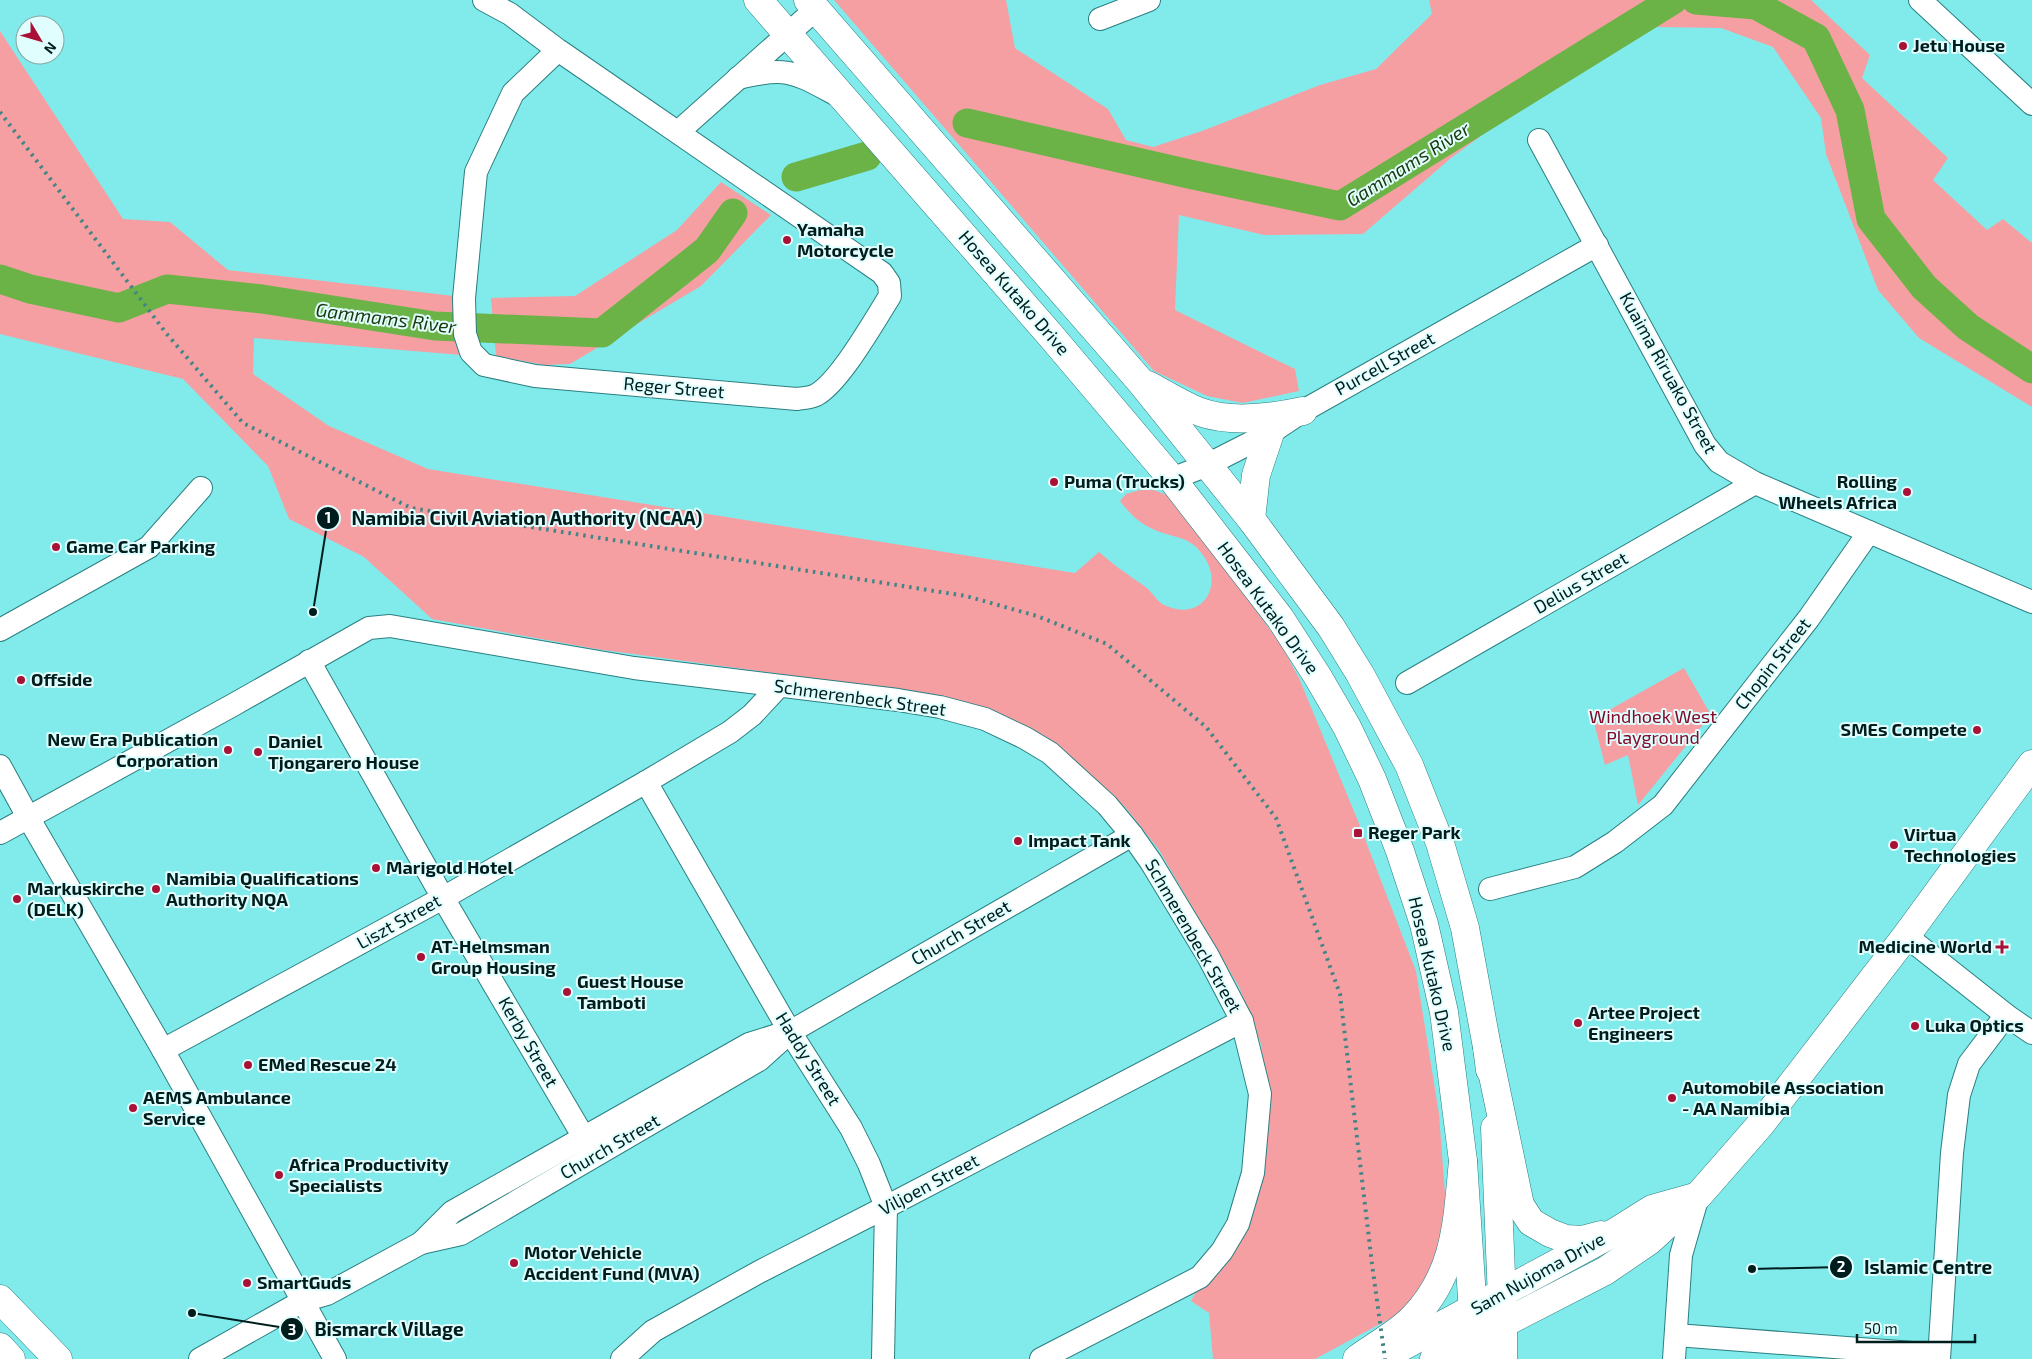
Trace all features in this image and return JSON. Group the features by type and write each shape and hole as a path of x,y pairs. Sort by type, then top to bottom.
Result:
{"main road":[{"name":"Hosea Kutako Drive","path":"758,0 1051,336 1172,480 1280,618 1343,718 1372,779 1400,851 1424,924 1444,1012 1463,1161 1471,1310 1475,1348"},
{"path":"812,5 1140,381 1251,519 1331,627 1360,674 1408,765 1440,843 1466,928 1487,1046 1520,1205 1532,1222 1550,1233 1574,1240 1582,1240 1617,1231"},
{"path":"1140,381 1200,412 1210,414 1229,417 1258,417 1303,411"},
{"path":"1251,519 1255,481 1270,433"},
{"name":"Sam Nujoma Drive","path":"1434,1359 1475,1348 1503,1323 1605,1271 1650,1240 1698,1196 1761,1124 1906,936 2032,764"},
{"path":"1487,1046 1497,1145 1503,1323 1502,1359"},
{"path":"1357,1359 1412,1319 1431,1296 1443,1276 1452,1252 1463,1161"},
{"name":"Sam Nujoma Drive","path":"1379,1359 1617,1231 1652,1209 1698,1196"},
{"path":"0,1299 58,1359"},
{"path":"0,1348 11,1359"}],"street":[{"name":"Reger Street","path":"486,0 510,14 558,50 882,273 889,283 890,296 834,381 818,395 797,399 535,376 484,365 471,352 465,334 464,298 476,172 513,93 558,50"},
{"path":"1100,19 1149,0"},
{"path":"1920,0 2032,104"},
{"path":"678,132 788,34 812,5"},
{"path":"738,78 786,71 798,74 845,99"},
{"name":"Kuaima Riruako Street","path":"1539,140 1706,445 1719,462 1756,482 2032,602"},
{"name":"Purcell Street","path":"1172,480 1207,465 1270,433 1303,411 1597,245"},
{"name":"Delius Street","path":"1407,683 1756,482"},
{"path":"0,630 149,547 201,488"},
{"name":"Chopin Street","path":"1490,889 1575,867 1615,842 1662,805 1809,618 1869,532"},
{"name":"Schmerenbeck Street","path":"0,833 368,628 390,626 634,668 898,700 940,707 985,719 1025,738 1050,754 1098,796 1132,835 1152,862 1208,956 1242,1021 1260,1094 1254,1172 1238,1224 1222,1251 1200,1277 1041,1359"},
{"name":"Kerby Street","path":"309,661 443,898 583,1136"},
{"name":"Liszt Street","path":"163,1050 443,898 646,782 730,732 752,715 779,686"},
{"path":"0,766 163,1050 335,1359"},
{"name":"Haddy Street","path":"646,782 790,1032 851,1128 869,1164 886,1207 883,1359"},
{"name":"Church Street","path":"200,1359 303,1301 327,1294 421,1243 462,1234 759,1060 790,1032 1132,835"},
{"path":"1906,936 2006,1015 2032,1033"},
{"path":"1676,1335 1939,1357 1952,1153 1959,1095 1968,1064 2006,1015"},
{"name":"Viljoen Street","path":"622,1359 653,1331 759,1272 1242,1021"},
{"name":"Church Street","path":"421,1243 452,1212 583,1136 749,1044 790,1032"},
{"path":"1674,1359 1681,1255 1698,1196"}],"green space":[{"path":"834,0 1006,0 1015,48 1108,109 1126,140 1153,147 1202,131 1320,85 1376,69 1432,14 1429,0 1811,0 1870,55 1862,78 1948,158 1933,180 1987,230 2003,219 2032,243 2032,407 1919,338 1878,290 1826,154 1821,118 1773,47 1721,28 1656,27 1528,101 1451,158 1363,234 1264,235 1179,215 1175,310 1295,369 1299,391 1243,403 1207,396 1154,371"},
{"path":"0,31 15,54 15,65 22,65 123,219 170,222 228,270 454,296 462,355 254,338 253,374 329,426 428,469 1075,573 1099,552 1148,589 1162,604 1178,609 1191,609 1200,604 1207,596 1211,586 1211,574 1207,562 1194,545 1184,539 1150,528 1140,522 1120,501 1126,494 1140,490 1154,490 1172,497 1281,645 1299,678 1358,821 1416,971 1439,1114 1447,1221 1439,1262 1406,1310 1315,1359 1213,1359 1209,1313 1191,1301 1201,1283 1244,1236 1254,1212 1261,1184 1267,1090 1261,1044 1239,987 1159,850 1126,808 1084,768 1042,739 934,695 596,649 432,619 364,557 289,519 268,466 183,379 0,334"},
{"path":"721,182 771,215 701,286 570,364 545,365 496,356 491,298 575,296 677,230"},
{"name":"Windhoek West Playground","path":"1684,668 1711,715 1638,805 1628,755 1605,765 1593,719"}],"waterway":[{"name":"Gammams River","path":"967,123 1189,174 1340,206 1673,0"},
{"name":"Gammams River","path":"1696,0 1756,5 1816,38 1850,110 1871,219 1924,287 1968,327 2032,369"},
{"name":"Gammams River","path":"796,177 867,156"},
{"name":"Gammams River","path":"0,279 30,289 119,308 167,289 262,299 435,326 602,333 707,250 733,213"}],"railway":[{"path":"0,112 166,333 243,423 411,508 966,596 1037,616 1107,644 1206,727 1276,818 1340,994 1385,1359"}],"place":[{"name":"Jetu House","path":"1903,46"},
{"name":"Yamaha Motorcycle","path":"787,240"},
{"name":"Puma (Trucks)","path":"1054,482"},
{"name":"Rolling Wheels Africa","path":"1907,492"},
{"name":"Game Car Parking","path":"56,547"},
{"name":"Namibia Civil Aviation Authority (NCAA)","path":"313,612"},
{"name":"Offside","path":"21,680"},
{"name":"SMEs Compete","path":"1977,730"},
{"name":"New Era Publication Corporation","path":"228,750"},
{"name":"Daniel Tjongarero House","path":"258,752"},
{"name":"Reger Park","path":"1358,833"},
{"name":"Impact Tank","path":"1018,841"},
{"name":"Virtua Technologies","path":"1894,845"},
{"name":"Marigold Hotel","path":"376,868"},
{"name":"Namibia Qualifications Authority NQA","path":"156,889"},
{"name":"Markuskirche (DELK)","path":"17,899"},
{"name":"Medicine World","path":"2002,947"},
{"name":"AT-Helmsman Group Housing","path":"421,957"},
{"name":"Guest House Tamboti","path":"567,992"},
{"name":"Artee Project Engineers","path":"1578,1023"},
{"name":"Luka Optics","path":"1915,1026"},
{"name":"EMed Rescue 24","path":"248,1065"},
{"name":"Automobile Association - AA Namibia","path":"1672,1098"},
{"name":"AEMS Ambulance Service","path":"133,1108"},
{"name":"Africa Productivity Specialists","path":"279,1175"},
{"name":"Motor Vehicle Accident Fund (MVA)","path":"514,1263"},
{"name":"Islamic Centre","path":"1752,1269"},
{"name":"SmartGuds","path":"247,1283"},
{"name":"Bismarck Village","path":"192,1313"}]}
